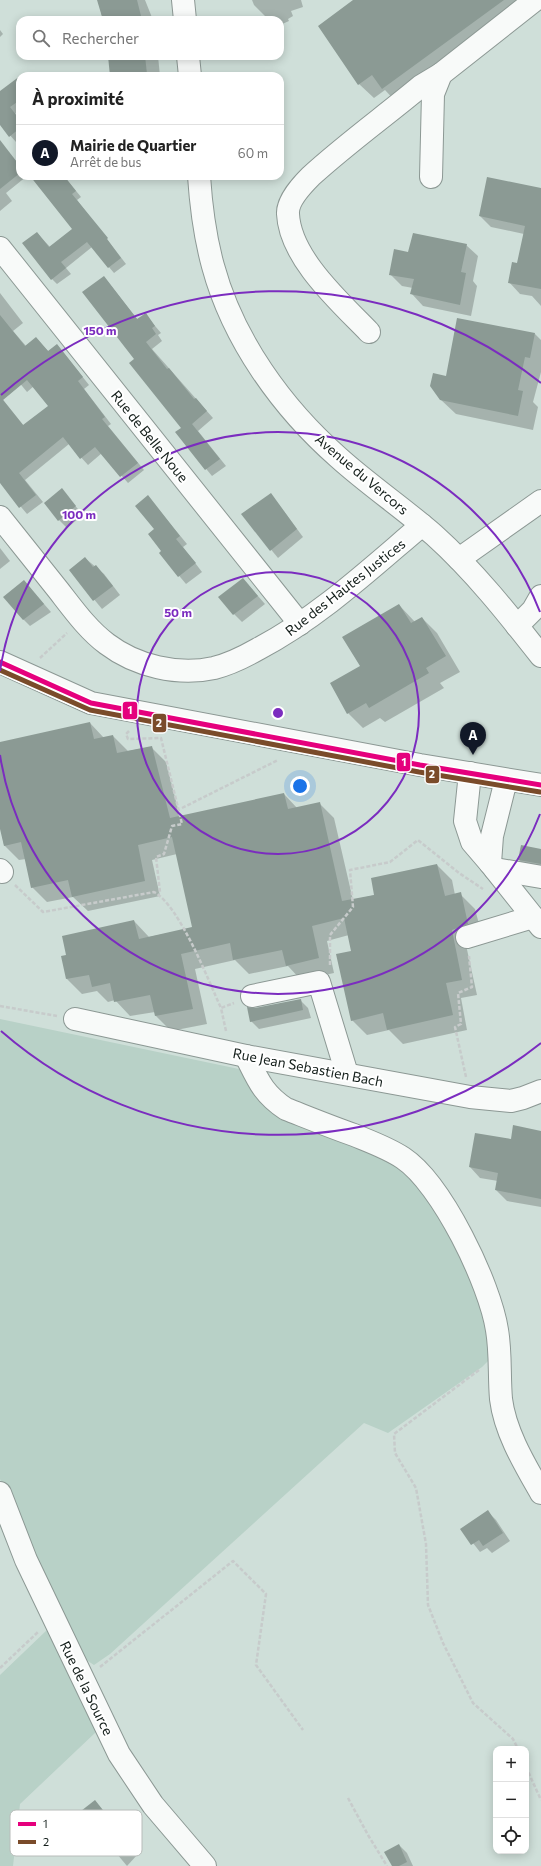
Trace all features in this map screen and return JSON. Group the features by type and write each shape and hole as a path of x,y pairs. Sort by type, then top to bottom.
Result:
{"street":[{"path":"183,0 185,16"},
{"path":"369,332 324,286 304,259 291,230 288,213 294,196 310,177 421,86 441,74 535,0"},
{"path":"188,60 190,72"},
{"path":"430,177 433,94 441,74"},
{"name":"Avenue du Vercors","path":"199,180 200,199 213,267 229,310 258,367 303,423 334,454 422,525 459,559 541,656"},
{"name":"Rue de Belle Noue","path":"0,248 300,624"},
{"path":"459,559 541,501"},
{"name":"Rue des Hautes Justices","path":"0,517 75,611 94,632 118,652 147,664 185,671 214,668 239,659 279,638 342,593 422,525"},
{"path":"517,626 534,610 541,596"},
{"path":"0,662 91,702 506,780 541,785"},
{"path":"467,937 537,922 472,842 465,821 470,773"},
{"path":"493,866 492,836 506,780"},
{"path":"493,866 541,877"},
{"path":"252,996 319,982 347,1074"},
{"name":"Rue Jean Sebastien Bach","path":"75,1019 238,1054 470,1097 511,1101 541,1091"},
{"path":"238,1054 275,1102 286,1109 386,1148 416,1168 439,1197 459,1233 490,1300 497,1328 500,1354 501,1400 510,1432 541,1493"},
{"name":"Rue de la Source","path":"0,1493 26,1560 119,1754 153,1806 205,1866"}],"path":[{"path":"41,657 68,632"},
{"path":"154,714 126,734 128,739 162,738 182,824 172,826 164,854 156,857 160,892"},
{"path":"182,808 282,758"},
{"path":"319,982 330,966 330,935 353,907 350,870 390,862 418,840 459,873 484,890"},
{"path":"1,871 43,912 154,892 162,896 181,924 221,1008 238,1054"},
{"path":"467,937 472,987 458,993 461,1024 455,1027 470,1097"},
{"path":"221,1008 252,996"},
{"path":"0,1006 75,1019"},
{"path":"500,1354 394,1434 395,1453 416,1488 426,1544 428,1605 443,1643 473,1703 513,1739 516,1746"},
{"path":"84,1680 233,1561 266,1594 256,1665 302,1730"},
{"path":"0,1668 43,1627 55,1620"},
{"path":"529,1774 541,1800"},
{"path":"348,1798 387,1866"}],"green space":[{"path":"0,1019 239,1069 279,1115 395,1163 412,1178 429,1199 452,1236 486,1311 491,1358 482,1367 388,1433 364,1423 110,1654 94,1665 85,1659 30,1558 0,1479"},
{"path":"47,1630 96,1732 20,1804 19,1810 10,1810 10,1856 14,1856 13,1866 0,1866 0,1675"}],"building":[{"path":"97,0 137,0 141,16 102,16"},
{"path":"353,0 504,0 382,89 372,75 358,85 318,26"},
{"path":"108,60 145,60 147,72 110,72"},
{"path":"16,79 16,103 10,107 16,115 16,131 9,137 0,125 0,91"},
{"path":"0,140 16,161 16,176 0,189"},
{"path":"487,177 541,188 541,289 508,283 512,262 517,263 525,226 479,216"},
{"path":"33,180 67,180 76,191 72,194 108,238 107,239 121,258 108,268 87,242 61,262 66,268 51,280 22,243 37,232 49,247 72,229"},
{"path":"413,233 467,244 461,272 466,273 460,305 410,294 414,279 389,275 394,249 408,252"},
{"path":"104,276 137,319 146,313 155,326 152,328 156,334 146,342 167,369 169,368 194,399 196,398 207,411 192,424 220,459 205,470 175,432 181,428 129,363 134,359 82,292"},
{"path":"0,315 25,346 36,337 48,351 57,344 83,377 78,381 105,417 102,419 138,463 120,477 95,447 80,459 63,437 19,473 36,495 19,508 0,483","holes":["27,380 48,406 23,425 3,400"]},
{"path":"457,318 535,333 530,358 525,357 518,390 523,391 518,416 440,400 430,386 433,373 446,376"},
{"path":"62,488 76,506 58,521 44,503"},
{"path":"271,493 297,529 270,551 241,514"},
{"path":"148,495 180,536 176,539 196,563 178,577 159,553 161,551 148,534 154,529 135,506"},
{"path":"85,557 93,567 96,565 113,586 93,601 69,570"},
{"path":"243,578 258,596 233,615 218,597"},
{"path":"24,580 44,604 23,620 3,597"},
{"path":"399,604 411,623 422,617 446,656 426,668 429,673 369,708 366,703 347,714 330,683 360,666 342,637"},
{"path":"90,722 94,739 113,735 117,753 152,746 170,818 284,793 288,809 320,802 342,901 374,895 371,878 437,864 445,896 461,892 468,924 452,930 462,980 446,983 453,1015 387,1030 383,1013 351,1021 336,954 351,951 344,918 312,926 319,958 286,966 282,950 233,960 230,943 181,954 193,1009 155,1016 150,995 114,1002 110,983 92,987 89,975 66,979 61,956 66,955 62,936 134,920 139,939 192,927 172,837 138,845 145,881 72,897 68,880 31,888 21,842 4,846 0,829 0,742"},
{"path":"521,845 541,849 541,864 518,860"},
{"path":"301,999 303,1010 250,1022 247,1007 255,1008"},
{"path":"513,1125 541,1131 541,1199 495,1190 498,1173 469,1167 475,1133 511,1139"},
{"path":"488,1510 503,1533 483,1546 479,1540 471,1545 460,1529"},
{"path":"95,1800 103,1810 82,1810"},
{"path":"399,1844 407,1862 399,1866 392,1866 384,1852"}],"transit line":[{"name":"1","path":"0,662 91,703 420,765 541,785"},
{"name":"2","path":"0,670 90,710 419,772 540,792"}],"place":[{"name":"Mairie de Quartier","path":"473,755"}]}
